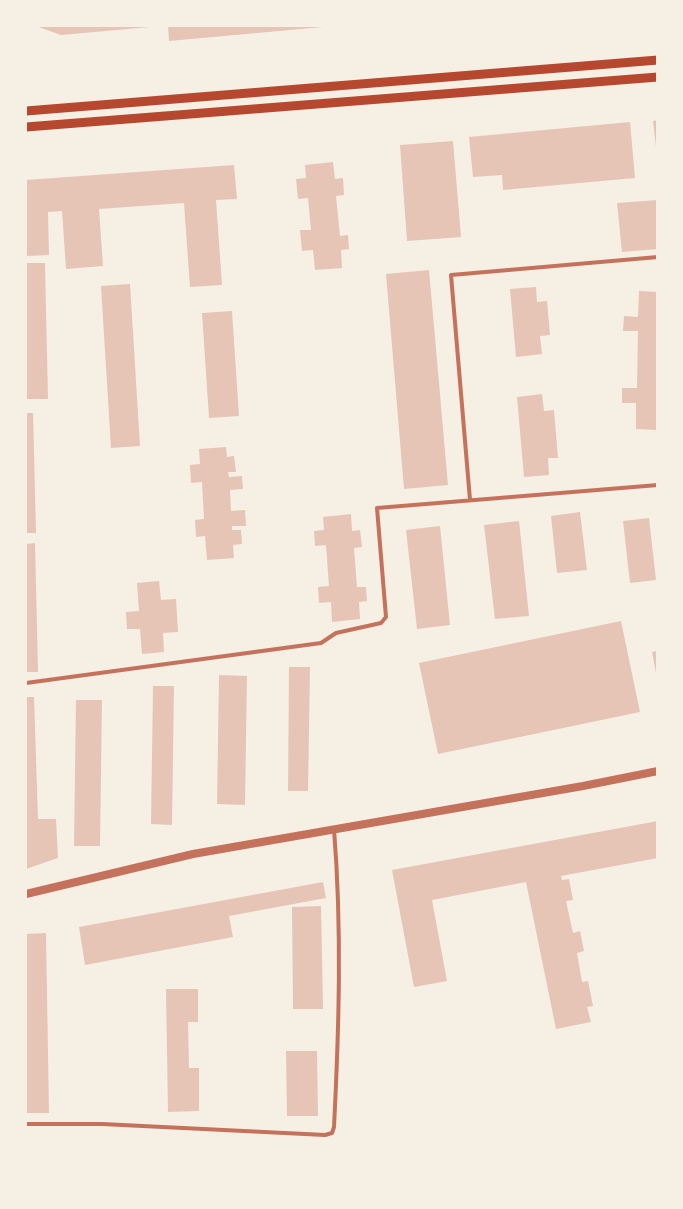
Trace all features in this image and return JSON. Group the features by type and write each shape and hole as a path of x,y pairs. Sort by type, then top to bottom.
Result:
{"main road":[{"path":"26,111 657,60"},
{"path":"26,127 657,76"}],"street":[{"path":"26,894 193,854 657,771"}],"lane":[{"path":"470,500 451,275 657,257"},
{"path":"26,683 321,643 336,633 381,623 386,617 376,508 657,485"},
{"path":"26,1124 114,1124 325,1135 332,1133 340,1000 338,884 334,829"}],"building":[{"path":"36,26 150,26 150,27 61,35"},
{"path":"168,26 323,26 323,27 169,41"},
{"path":"658,120 658,147 656,147 653,121"},
{"path":"630,122 635,178 503,190 502,175 473,177 469,137"},
{"path":"453,141 461,237 407,241 400,145"},
{"path":"333,162 335,179 343,178 344,195 336,196 340,236 348,235 349,249 341,250 342,268 315,270 313,250 302,251 300,230 311,230 308,198 298,199 296,179 306,178 305,165"},
{"path":"234,165 237,199 216,200 222,285 190,287 184,203 99,209 103,266 66,269 62,211 48,212 49,255 26,256 26,180"},
{"path":"658,200 658,249 622,252 617,203"},
{"path":"26,263 45,263 48,399 26,399"},
{"path":"429,270 448,485 404,489 386,274"},
{"path":"130,284 140,446 111,448 101,286"},
{"path":"536,287 537,302 547,301 550,335 540,336 542,354 516,357 510,289"},
{"path":"639,291 658,292 658,430 636,429 636,403 622,403 622,388 637,388 638,331 623,331 624,316 638,317"},
{"path":"232,311 239,416 209,418 202,313"},
{"path":"542,394 544,411 554,410 558,458 548,458 549,475 524,477 517,397"},
{"path":"26,413 33,413 36,533 26,533"},
{"path":"226,447 227,457 234,456 236,472 228,472 229,477 242,476 243,489 230,490 231,511 245,510 246,526 232,526 232,530 241,530 242,544 233,545 234,558 207,560 205,536 196,537 195,520 204,519 202,482 191,483 190,465 200,464 199,449"},
{"path":"580,512 587,570 557,573 551,516"},
{"path":"351,514 352,531 360,530 362,547 354,548 357,587 366,587 367,601 359,602 360,619 332,622 331,602 319,603 318,587 329,586 326,545 315,546 314,531 324,530 323,517"},
{"path":"649,518 656,580 630,583 623,521"},
{"path":"519,521 529,616 495,619 484,525"},
{"path":"440,526 450,625 417,629 406,530"},
{"path":"35,543 38,672 26,672 26,544"},
{"path":"159,581 161,600 176,599 178,632 163,633 164,652 142,654 140,629 127,629 126,612 139,611 137,583"},
{"path":"621,621 640,712 438,754 419,663"},
{"path":"658,651 658,673 656,673 652,652"},
{"path":"289,667 310,667 308,791 288,791"},
{"path":"219,675 247,676 245,805 217,804"},
{"path":"153,686 174,686 172,825 151,824"},
{"path":"26,697 34,697 38,819 56,819 58,858 26,869"},
{"path":"76,700 102,700 100,846 74,846"},
{"path":"658,821 658,858 561,876 562,880 569,879 573,900 566,901 573,933 580,931 584,951 577,953 582,982 588,981 593,1006 587,1007 591,1022 556,1029 526,882 432,900 447,981 414,987 392,870"},
{"path":"323,882 326,898 229,916 233,937 85,965 79,927"},
{"path":"321,906 323,1009 293,1009 292,907"},
{"path":"46,933 49,1113 26,1113 26,934"},
{"path":"166,989 198,989 198,1022 188,1022 189,1068 199,1068 199,1111 168,1112"},
{"path":"286,1051 317,1051 318,1116 287,1116"}]}
